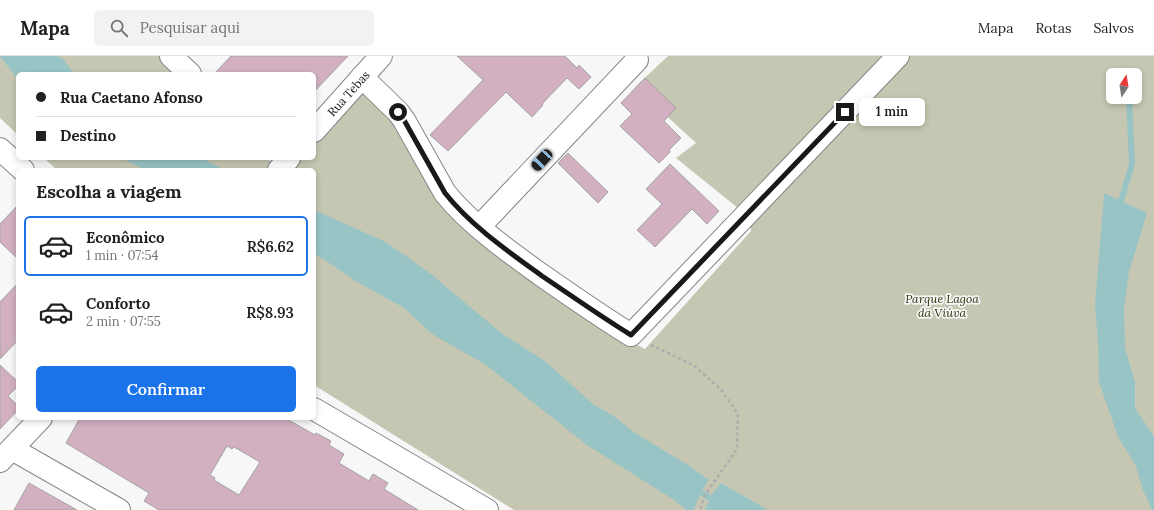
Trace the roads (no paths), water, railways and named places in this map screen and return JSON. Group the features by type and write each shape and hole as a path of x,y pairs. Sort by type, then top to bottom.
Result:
{"street":[{"path":"171,56 188,72"},
{"name":"Rua Tebas","path":"316,128 381,56"},
{"path":"362,77 398,112 404,120 445,193 454,204 506,250 598,315 631,335 898,56"},
{"path":"479,227 637,60"},
{"path":"0,149 21,168"},
{"path":"316,410 487,510"},
{"path":"39,420 6,455 119,510"}],"water":[{"path":"0,56 58,56 63,59 73,72 16,72 16,77"},
{"path":"125,160 205,160 220,168 142,168"},
{"path":"1104,193 1147,213 1129,272 1124,308 1125,347 1135,382 1135,408 1154,436 1154,510 1152,510 1143,490 1135,464 1118,437 1099,382 1095,305"},
{"path":"316,211 386,242 431,274 500,332 545,361 593,404 615,417 635,433 688,465 709,480 702,490 694,510 687,510 674,500 587,445 486,365 432,334 404,308 357,282 322,258 316,256"},
{"path":"721,483 768,510 705,510 712,494"}],"waterway":[{"path":"1119,208 1132,164 1129,104"},
{"path":"695,489 730,510"}],"park label":[{"name":"Parque Lagoa da Viúva","path":"942,305"}]}
